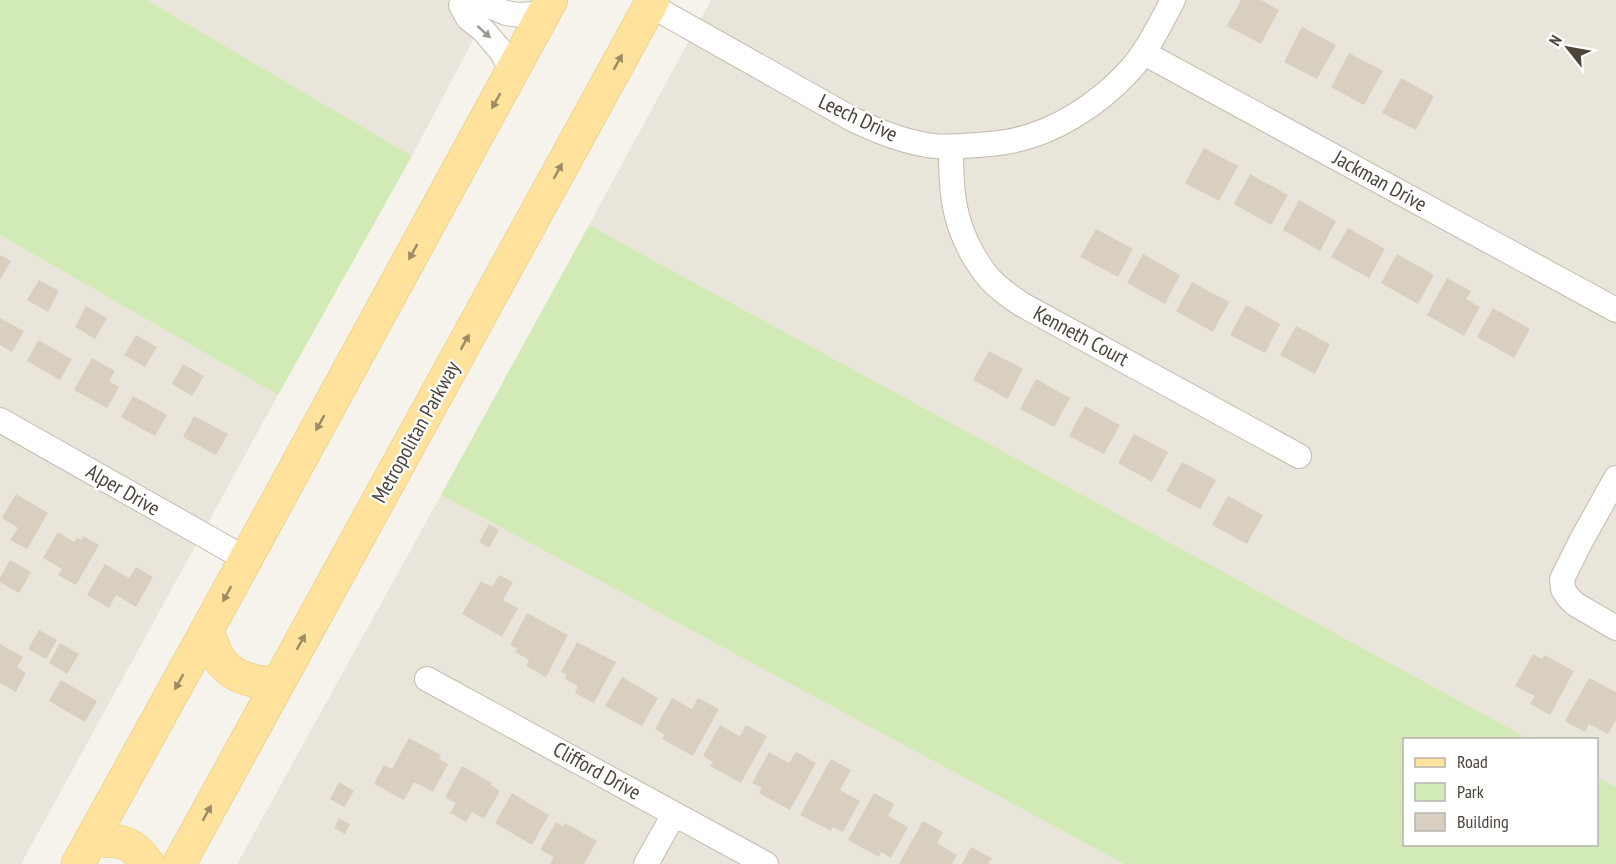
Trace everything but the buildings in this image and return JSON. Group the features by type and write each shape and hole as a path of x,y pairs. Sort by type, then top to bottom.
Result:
{"main road":[{"name":"Metropolitan Parkway","path":"178,864 651,3"},
{"path":"85,852 548,7"},
{"path":"207,630 216,655 237,676 262,683 278,683"},
{"path":"85,852 121,841 132,846 148,864"}],"street":[{"name":"Leech Drive","path":"651,3 861,124 905,140 951,147 1006,142 1042,131 1072,116 1106,93 1130,70 1143,53 1173,0"},
{"path":"457,2 477,2 506,13 520,15 548,7"},
{"path":"457,2 468,18 483,30 501,51 512,71"},
{"name":"Jackman Drive","path":"1143,53 1616,309"},
{"name":"Kenneth Court","path":"951,147 951,180 958,222 967,243 990,280 1003,292 1299,456"},
{"name":"Alper Drive","path":"0,420 246,559"},
{"path":"1616,478 1562,579 1563,589 1575,604 1616,628"},
{"name":"Clifford Drive","path":"427,679 766,864"},
{"path":"646,864 674,814"}],"shaded area":[{"path":"147,0 494,0 412,156"},
{"path":"711,0 1616,0 1616,787 1598,778 1598,738 1527,738 589,225"},
{"path":"0,235 278,395 21,864 0,864"},
{"path":"441,495 1124,864 237,864"}],"green space":[{"path":"0,0 147,0 412,156 278,395 0,235"},
{"path":"589,225 1527,738 1403,738 1403,846 1598,846 1598,778 1616,787 1616,864 1124,864 441,495"}]}
